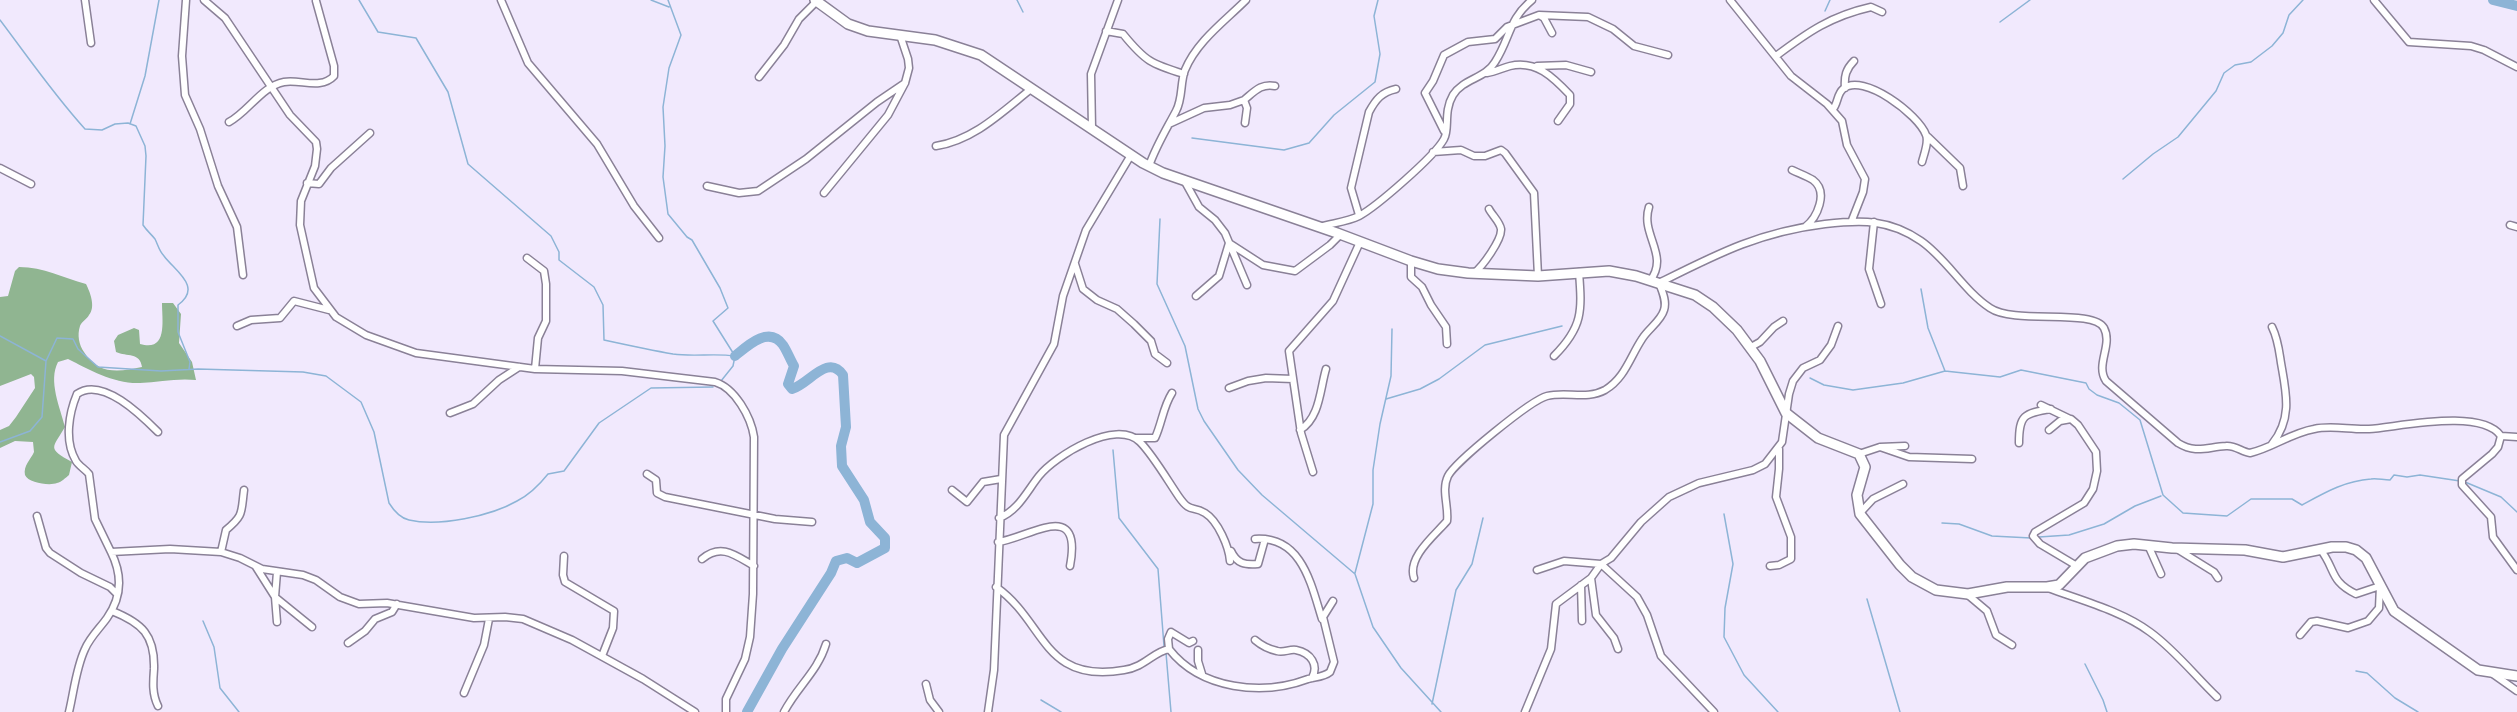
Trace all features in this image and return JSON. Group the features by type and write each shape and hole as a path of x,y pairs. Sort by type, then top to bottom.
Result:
{"street":[{"path":"86,0 91,43"},
{"path":"186,0 182,56 184,95 200,129 218,186 237,227 243,275"},
{"path":"204,0 225,18 290,115 316,142 315,166 301,201 300,225 315,288 329,310 348,326 400,349 535,369 621,371 722,384 738,401 753,429 754,566 748,650 726,699 726,712"},
{"path":"501,0 528,63 597,144 634,206 658,238"},
{"path":"1092,128 1091,74 1118,0"},
{"path":"1149,166 1180,101 1184,74 1214,28 1232,15 1246,0"},
{"path":"1486,74 1506,43 1515,16 1532,0"},
{"path":"1730,0 1798,82 1833,109 1842,121 1847,145 1865,179 1863,192 1852,220"},
{"path":"2374,0 2409,42 2471,46 2517,67"},
{"path":"229,122 240,116 272,86 287,81 320,83 334,76 334,66 316,1"},
{"path":"759,77 784,45 799,19 815,1 848,24 867,31 935,40 981,55 1149,166 1411,261 1438,269 1473,273 1538,276 1609,271 1695,295 1726,318 1751,347 1786,413 1818,438 1859,454 1880,447 1905,446"},
{"path":"1776,56 1806,33 1828,21 1871,7 1882,12"},
{"path":"1539,15 1544,18 1552,33"},
{"path":"1446,134 1425,93 1444,55 1468,42 1495,39 1511,26 1539,15 1588,17 1614,29 1634,46 1668,56"},
{"path":"1106,32 1123,34 1136,51 1152,64 1184,74"},
{"path":"824,193 831,181 881,125 905,83 909,59 900,35"},
{"path":"1845,88 1844,77 1847,67 1854,61"},
{"path":"1319,227 1359,215 1411,175 1443,142 1446,134 1446,113 1454,94 1468,80 1512,65 1566,65 1591,72"},
{"path":"1537,66 1570,95 1570,104 1558,121"},
{"path":"707,186 739,193 758,191 806,159 877,102 905,83"},
{"path":"1833,109 1838,97 1850,85 1865,87 1890,98 1914,117 1928,137 1960,168 1963,186"},
{"path":"1168,124 1204,108 1230,105 1244,100 1259,87 1275,86"},
{"path":"936,146 945,145 986,127 1031,89"},
{"path":"1359,215 1351,188 1369,112 1375,100 1385,92 1396,89"},
{"path":"1244,100 1247,108 1245,123"},
{"path":"307,183 319,184 331,168 370,133"},
{"path":"1922,162 1928,137"},
{"path":"1433,153 1461,150 1474,156 1485,156 1501,150 1505,153 1534,193 1538,276"},
{"path":"988,712 994,670 1002,445 1006,429 1054,344 1063,296 1086,230 1131,155"},
{"path":"0,168 32,184"},
{"path":"1792,170 1813,180 1819,189 1817,215 1805,227"},
{"path":"1183,180 1199,207 1221,226 1246,285"},
{"path":"1414,578 1413,569 1419,556 1433,535 1447,521 1446,485 1454,468 1503,425 1542,398 1556,394 1596,394 1612,385 1629,366 1641,339 1664,309 1664,300 1654,282 1658,263 1647,217 1649,207"},
{"path":"1473,273 1482,267 1499,240 1501,226 1489,209"},
{"path":"1654,282 1731,247 1776,232 1852,220 1874,222 1899,229 1924,243 1976,297 1996,312 2028,318 2049,316 2090,320 2105,329 2106,346 2101,368 2106,381 2178,443 2199,450 2231,446 2250,453 2302,432 2326,427 2366,429 2465,422 2487,425 2501,436 2517,437"},
{"path":"1874,222 1869,269 1881,304"},
{"path":"2510,225 2517,228"},
{"path":"1229,243 1263,265 1295,271 1341,234"},
{"path":"1313,472 1300,430 1290,348 1333,301 1360,242"},
{"path":"1196,296 1219,276 1229,243"},
{"path":"527,258 544,271 546,284 546,321 538,338 535,369"},
{"path":"1411,261 1411,277 1422,287 1446,327 1447,344"},
{"path":"1075,264 1083,289 1097,300 1117,309 1151,341 1155,354 1167,363"},
{"path":"1554,356 1577,328 1580,305 1579,272"},
{"path":"237,326 251,320 280,318 294,301 329,310"},
{"path":"1751,347 1783,321"},
{"path":"1770,566 1787,562 1791,559 1792,552 1789,531 1776,497 1779,449 1784,436 1793,381 1803,368 1820,360 1831,345 1838,326"},
{"path":"2270,446 2286,417 2288,402 2280,348 2272,327"},
{"path":"450,413 473,404 499,380 519,367"},
{"path":"1300,430 1306,427 1318,402 1326,369"},
{"path":"1229,388 1248,381 1266,378 1293,379"},
{"path":"71,712 72,690 85,648 112,611 117,594 119,570 95,519 91,478 78,464 70,447 71,415 76,393 84,390 99,392 125,401 158,432"},
{"path":"999,518 1012,512 1049,466 1071,450 1109,435 1155,438 1161,426 1166,403 1172,393"},
{"path":"2041,405 2071,419 2078,425 2096,452 2097,471 2093,489 2084,502 2035,532 2033,536 2040,544 2076,566"},
{"path":"2019,443 2019,425 2023,418 2033,412 2051,409"},
{"path":"2049,430 2060,420 2071,419"},
{"path":"2501,436 2498,447 2462,479 2462,485 2491,517 2493,537 2517,570"},
{"path":"1133,438 1141,443 1188,508 1204,513 1211,519 1227,547 1230,561"},
{"path":"1880,447 1909,458 1972,459"},
{"path":"1525,712 1551,650 1556,604 1591,578 1601,564 1611,558 1641,522 1669,497 1699,483 1759,468 1779,449"},
{"path":"1859,454 1865,467 1857,495 1860,514 1900,565 1912,577 1936,590 1968,594 2007,587 2047,587 2065,581 2076,566 2097,552 2117,546 2148,545 2245,550 2283,556 2346,547 2361,553 2394,611 2478,670 2492,674 2517,676"},
{"path":"647,474 656,480 657,493 661,496 752,515 812,522"},
{"path":"952,490 967,502 983,482 1001,479"},
{"path":"1860,514 1873,499 1903,484"},
{"path":"221,552 226,530 237,523 240,517 244,490"},
{"path":"37,516 46,548 50,552 117,594"},
{"path":"998,542 1014,540 1038,528 1062,528 1067,531 1071,540 1070,566"},
{"path":"1193,641 1189,643 1171,632 1168,639 1169,649 1189,667 1224,684 1248,687 1288,686 1328,674 1333,666 1307,571 1285,546 1265,539 1255,539"},
{"path":"1227,547 1230,548 1236,560 1243,564 1258,564 1265,539"},
{"path":"2148,545 2161,574"},
{"path":"2176,548 2214,572 2218,578"},
{"path":"111,552 170,549 221,552 240,558 256,567 303,575 316,580 340,597 359,604 397,604 474,618 523,619 549,629 602,656 695,712"},
{"path":"2320,549 2342,587 2356,594 2380,586"},
{"path":"702,560 718,550 732,554 754,566"},
{"path":"564,556 562,575 565,582 614,610 613,628 602,656"},
{"path":"1537,570 1564,561 1601,564 1637,597 1647,615 1661,656 1714,712"},
{"path":"256,567 275,597 312,627"},
{"path":"277,572 275,597 277,622"},
{"path":"1591,578 1596,615 1614,638 1617,650"},
{"path":"1581,585 1582,621"},
{"path":"2300,635 2311,622 2317,621 2348,628 2368,621 2379,608 2380,586"},
{"path":"996,587 1024,614 1038,637 1055,655 1079,668 1100,672 1126,670 1140,666 1163,650 1169,649"},
{"path":"2047,587 2147,630 2188,666 2217,697"},
{"path":"1968,594 1987,611 1996,635 2012,645"},
{"path":"1323,623 1324,613 1334,601"},
{"path":"348,643 365,632 375,619 392,612 397,604"},
{"path":"112,611 142,627 149,638 154,659 153,690 158,706"},
{"path":"464,693 484,645 489,619"},
{"path":"1255,640 1266,648 1283,652 1297,650 1310,658 1315,662 1316,669 1312,678"},
{"path":"784,712 795,693 816,669 826,644"},
{"path":"1198,650 1202,675"},
{"path":"2492,674 2517,691"},
{"path":"926,684 930,700 939,712"}],"green space":[{"path":"19,267 45,271 86,284 91,295 92,308 80,326 80,343 82,349 96,365 110,370 142,367 136,357 116,352 114,341 118,335 134,328 139,330 140,344 155,344 162,333 162,303 173,303 181,314 179,343 192,362 196,380 130,383 102,376 68,359 58,362 54,377 65,427 54,448 72,462 69,475 54,484 35,482 25,475 26,466 34,452 33,442 15,441 0,448 0,430 9,426 35,388 34,377 31,374 0,386 0,297 8,296 15,271"}],"waterway":[{"path":"130,124 145,76 159,0"},
{"path":"359,0 378,32 416,38 448,92 468,164 551,236 559,252 559,260 594,287 603,305 604,340 673,354 735,356"},
{"path":"651,0 669,7"},
{"path":"668,0 681,35 669,68 663,107 665,146 663,177 668,214 692,240 720,288 728,308 713,321 735,356 733,366 721,381"},
{"path":"1017,0 1023,12"},
{"path":"1192,138 1284,150 1309,143 1334,115 1375,82 1380,54 1374,16 1378,0"},
{"path":"1825,11 1830,0"},
{"path":"2000,22 2030,0"},
{"path":"2123,179 2178,137 2216,91 2224,73 2235,65 2251,62 2272,46 2283,33 2289,15 2303,0"},
{"path":"2493,0 2517,6"},
{"path":"0,20 85,129 102,130 115,124 128,123 136,126 145,146 146,156 143,225 155,239 162,254 180,273 187,286 188,292 178,305 178,332 190,362 189,369"},
{"path":"1160,219 1157,284 1185,346 1198,409 1204,421 1238,470 1262,495 1355,574 1373,627 1401,668 1441,712"},
{"path":"1921,289 1928,328 1945,371"},
{"path":"1386,399 1420,389 1439,379 1485,345 1562,326"},
{"path":"1355,573 1373,504 1373,470 1391,376 1392,329"},
{"path":"0,336 46,361"},
{"path":"735,356 758,339 771,337 783,345 794,366 788,384 792,389 825,368 837,369 843,375 846,427 841,446 842,466 864,500 870,522 885,538 885,548 857,563 847,558 836,561 831,573 782,649 747,712"},
{"path":"0,442 30,431 42,417 46,361 57,338 73,339 78,349 98,367 161,371 198,369 303,372 326,376 361,402 374,432 389,503 395,511 409,520 450,521 506,506 521,499 548,474 564,471 599,423 651,388 713,387"},
{"path":"1810,378 1824,385 1853,390 1903,383 1945,371 2000,377 2021,370 2086,383 2089,389 2097,395 2119,403 2140,420 2163,495 2183,513 2227,516 2251,499 2292,499 2302,505 2343,485 2361,480 2390,480 2394,475 2407,477 2420,475 2460,481"},
{"path":"1113,450 1119,518 1158,569 1164,646"},
{"path":"2465,482 2501,497 2517,512"},
{"path":"2039,537 2069,535 2104,524 2135,506 2161,496"},
{"path":"1724,514 1733,564 1725,608 1724,637 1744,675 1778,712"},
{"path":"1432,704 1456,590 1472,564 1483,518"},
{"path":"1942,523 1959,524 1992,536 2031,538"},
{"path":"1867,599 1900,712"},
{"path":"203,621 214,647 220,688 239,712"},
{"path":"1166,653 1171,712"},
{"path":"2085,664 2107,712"},
{"path":"2356,671 2367,673 2395,698 2418,712"},
{"path":"1041,700 1061,712"}]}
